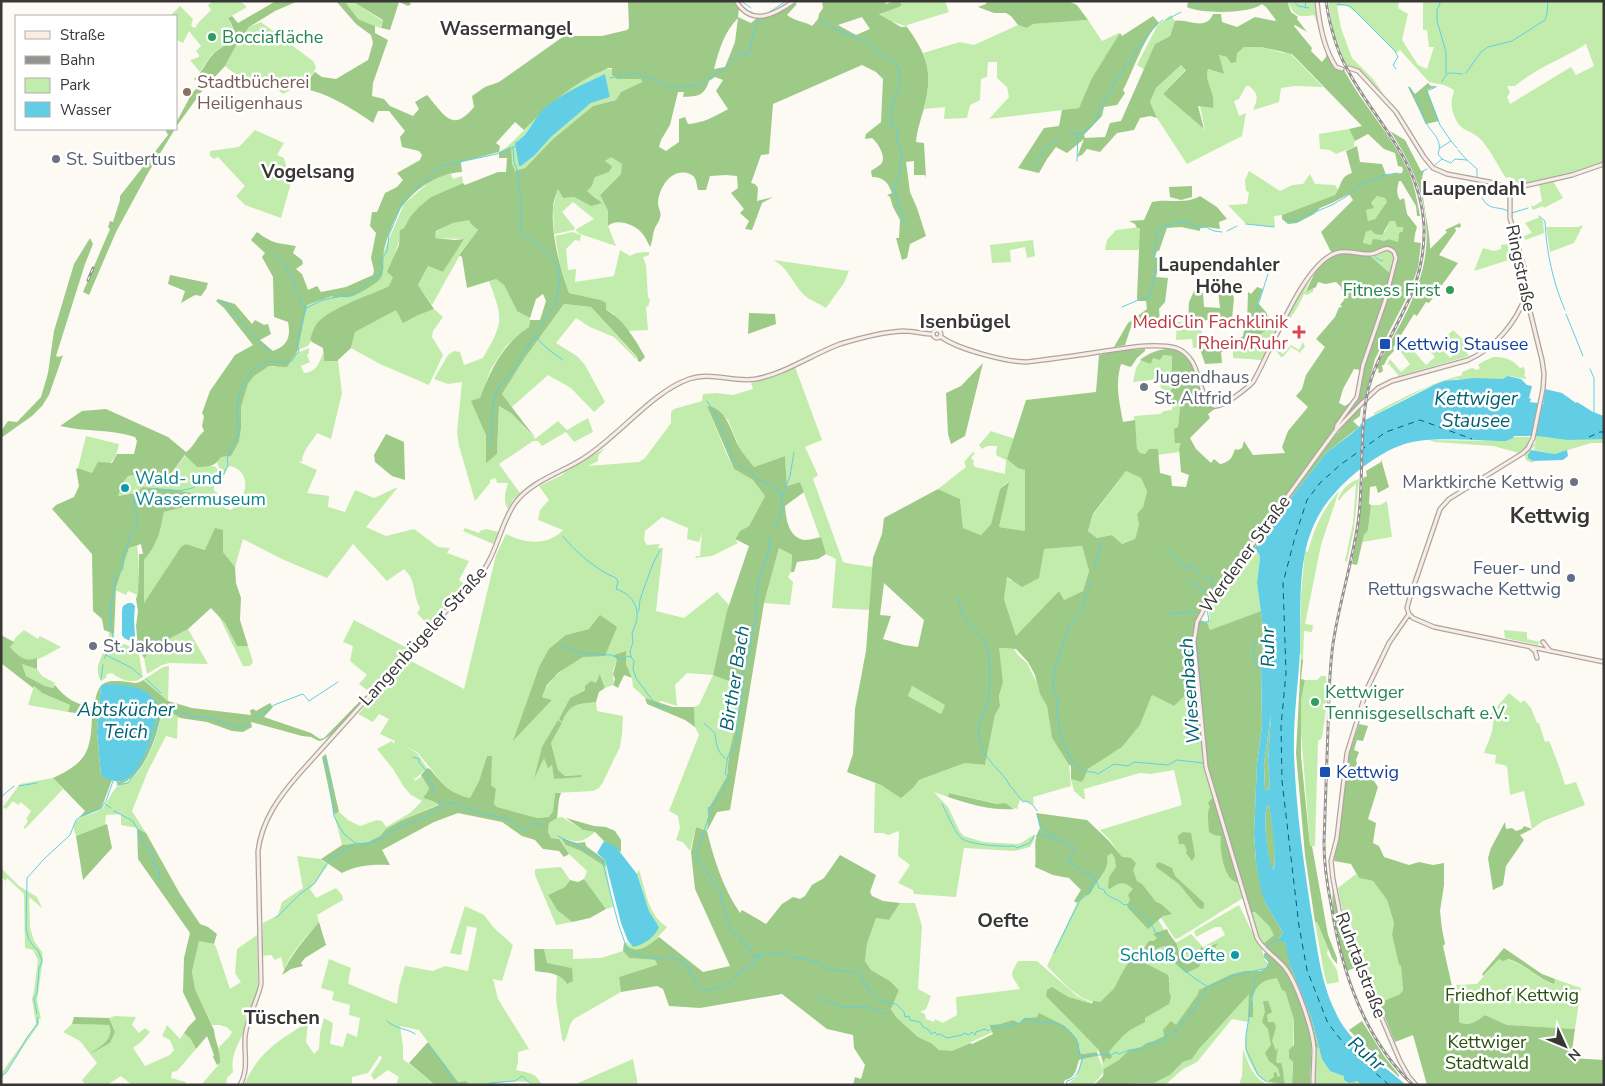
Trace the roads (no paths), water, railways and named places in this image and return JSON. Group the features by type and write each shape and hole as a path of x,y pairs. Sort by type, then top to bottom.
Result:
{"main road":[{"path":"736,1 743,11 751,16 759,17 770,15 794,1"},
{"path":"1317,1 1325,42 1334,64 1340,69"},
{"path":"1348,68 1358,71 1396,112 1433,168 1448,174 1488,181 1514,190"},
{"path":"1508,189 1507,192 1510,195 1514,194 1514,190 1519,187 1572,175 1604,164"},
{"name":"Ringstraße","path":"1409,614 1407,608 1410,597 1440,509 1449,500 1521,454 1528,448 1532,440 1544,382 1542,360 1526,295 1525,270 1509,212 1510,195"},
{"path":"940,336 939,330 935,330 933,334 936,338 940,336 961,346 1011,362 1027,362 1124,348 1169,347 1182,351 1190,359 1198,370 1206,400 1211,405 1220,406 1247,388 1252,382 1291,307 1314,271 1325,259 1343,252 1370,254 1384,248 1390,249 1394,252 1396,258 1386,301 1363,365 1357,397 1337,425 1336,430"},
{"name":"Werdener Straße","path":"1313,1085 1314,1048 1294,983 1286,969 1274,956 1263,948 1257,938 1204,759 1194,636 1198,619 1206,605 1336,430 1364,400 1386,383 1473,358 1503,335 1520,312 1526,295"},
{"path":"1520,312 1529,308"},
{"name":"Langenbügeler Straße","path":"240,1085 246,1072 245,1038 247,1024 261,984 257,870 260,836 265,822 274,805 321,750 484,568 494,552 509,513 523,494 538,483 571,466 598,448 667,390 679,383 698,376 748,380 766,377 831,348 867,337 904,331 933,334"},
{"path":"1409,614 1413,618 1434,627 1604,662"},
{"name":"Ruhrtalstraße","path":"1409,614 1389,643 1370,680 1350,744 1337,838 1331,864 1340,918 1344,930 1400,1061 1416,1085"},
{"path":"1543,642 1550,652"},
{"path":"1530,647 1535,652 1537,658"}],"water":[{"path":"605,74 610,97 591,103 551,137 535,155 519,166 515,143 520,140 542,111 567,93"},
{"path":"1508,376 1521,379 1527,385 1532,386 1530,402 1545,404 1543,403 1545,389 1562,393 1576,403 1604,416 1604,439 1568,440 1536,436 1514,436 1506,441 1430,440 1398,446 1358,471 1329,499 1314,524 1304,557 1300,598 1300,652 1294,755 1300,833 1322,975 1335,1011 1348,1033 1406,1085 1362,1085 1357,1081 1349,1083 1344,1080 1344,1076 1330,1071 1322,1059 1311,1017 1290,965 1285,942 1278,940 1283,933 1265,902 1256,862 1254,833 1257,764 1262,725 1261,667 1264,634 1257,583 1260,558 1254,549 1282,509 1326,453 1351,434 1363,421 1444,381 1475,378 1503,379","holes":["1271,714 1268,762 1270,788 1266,790 1264,764","1267,805 1269,805 1274,839 1275,858 1273,870 1266,838 1265,819"]},
{"path":"1531,450 1555,454 1567,450 1568,456 1563,460 1533,461 1528,458"},
{"path":"132,603 135,606 135,636 132,642 122,635 122,610 123,606"},
{"name":"Abtskücher Teich","path":"101,685 132,686 143,690 157,703 155,722 144,755 133,773 127,779 121,781 110,780 101,775 97,732"},
{"path":"604,841 616,847 637,874 649,911 659,927 652,937 637,946 633,947 628,941 621,923 605,860 597,853"}],"waterway":[{"path":"741,1 751,8"},
{"path":"768,13 786,1"},
{"path":"1194,5 1198,2 1212,1"},
{"path":"1294,1 1298,6 1309,8"},
{"path":"1305,8 1306,1"},
{"path":"1441,1 1437,10 1437,21 1446,52 1446,74"},
{"path":"1466,73 1481,52 1488,47 1512,41 1545,20 1548,1"},
{"path":"1337,4 1350,6 1395,51 1398,57 1393,65 1396,69"},
{"path":"1166,20 1181,12"},
{"path":"820,19 835,29 871,44 881,55 896,63 900,72 899,79 901,85 894,100 891,121 892,126 895,126 898,131 897,143 902,154 899,177 894,189 905,225"},
{"path":"701,83 724,69 740,52 747,56 749,54 753,32 759,20"},
{"path":"1069,134 1083,133 1097,120 1099,111 1106,98 1112,92 1113,85 1125,66 1151,31 1163,20"},
{"path":"610,78 636,73 671,87 699,85"},
{"path":"1442,82 1449,73 1462,74"},
{"path":"1409,87 1417,100 1426,124 1438,139 1438,154 1442,159 1451,163 1455,159 1467,160 1477,169 1477,177"},
{"path":"1436,87 1427,91 1440,125 1451,141 1440,148"},
{"path":"1077,161 1078,134"},
{"path":"1033,167 1047,147 1059,138"},
{"path":"1451,141 1457,148"},
{"path":"104,659 113,640 110,613 116,576 123,569 123,554 130,535 138,524 134,507 134,496 149,490 189,489 196,486 203,478 223,475 228,465 229,452 238,433 237,407 244,384 253,370 259,365 272,361 292,361 299,352 297,344 306,308 323,300 357,293 371,279 380,275 383,268 380,261 387,251 389,235 403,201 440,166 497,154 516,146"},
{"path":"513,147 514,162 519,175 517,181 521,203"},
{"path":"1458,150 1467,160"},
{"path":"1435,165 1442,159"},
{"path":"1421,172 1427,169"},
{"path":"1286,221 1299,221 1303,217 1332,205 1347,196 1359,185 1384,175 1398,173"},
{"path":"1477,182 1480,194 1486,203 1492,207 1508,211"},
{"path":"491,444 493,407 498,390 553,307 558,304 556,301 560,279 557,273 559,270 548,253 519,232 521,226 520,206"},
{"path":"1512,213 1528,208"},
{"path":"1539,216 1545,221 1551,266 1565,310"},
{"path":"1122,307 1143,298 1148,298 1159,261 1154,257 1160,229 1166,225 1184,222 1200,228 1206,227 1222,232"},
{"path":"1246,224 1274,227"},
{"path":"1227,231 1237,226"},
{"path":"273,254 285,265 296,286 295,290 306,308"},
{"path":"1375,257 1381,261 1383,260"},
{"path":"1245,338 1253,321 1268,274"},
{"path":"220,301 227,304 269,352"},
{"path":"1566,314 1583,356"},
{"path":"535,337 563,360"},
{"path":"1590,369 1594,378 1594,413"},
{"name":"Birther Bach","path":"707,401 728,442 735,461 741,467 752,471 759,480 777,487 782,508 775,528"},
{"path":"782,497 790,476 794,452"},
{"path":"563,536 587,560 616,578 618,582 616,589 622,591 634,602 637,617 630,651 633,660"},
{"name":"Birther Bach","path":"759,955 753,956 748,946 742,943 740,936 731,932 725,915 726,909 721,900 722,894 698,860 697,852 709,816 708,808 724,791 723,789 730,777 725,774 728,756 736,745 743,685 742,677 749,655 757,613 754,608 758,598 756,596 759,579 762,577 761,569 764,568 771,536"},
{"name":"Wiesenbach","path":"1094,570 1102,542"},
{"path":"1166,547 1185,567 1188,569 1193,564 1197,572 1206,579 1211,578 1213,586 1216,588"},
{"path":"638,612 640,600 660,550"},
{"path":"1220,593 1255,551"},
{"path":"1188,580 1210,594"},
{"name":"Wiesenbach","path":"1091,582 1083,607 1069,627 1054,673 1053,693 1056,695 1058,702 1057,711 1060,732 1072,762 1088,772 1098,774 1114,764 1128,766 1134,762 1168,765 1177,760 1203,763"},
{"path":"959,598 963,614 984,641 989,658 989,697 978,730 982,749 1023,802 1026,801 1033,805 1037,811"},
{"path":"1197,628 1209,621 1207,609 1213,601"},
{"path":"1170,613 1196,612"},
{"name":"Wiesenbach","path":"1196,637 1207,762"},
{"name":"Ruhr","path":"1255,641 1254,661 1257,667 1261,667"},
{"path":"561,646 580,653 611,655 623,660 628,656 631,657"},
{"path":"106,655 132,668 141,676"},
{"path":"634,661 633,669 636,678 657,705 668,709"},
{"path":"101,679 103,665"},
{"path":"146,679 161,693"},
{"path":"255,717 261,715 274,705 303,694 309,701 338,682"},
{"path":"164,705 178,713"},
{"path":"117,785 128,783 140,766 150,748 157,728 160,708"},
{"path":"182,713 188,716 211,718 238,728 248,724"},
{"path":"704,723 715,733 718,748 726,759"},
{"path":"325,757 331,783 334,816 344,834 355,843 364,844 377,841 398,827 430,815 448,803 484,814 509,819 524,831 535,823 544,825"},
{"path":"413,757 419,759 419,762 429,775 428,781 432,785 434,794"},
{"path":"37,1014 34,999 37,993 39,969 42,961 38,950 29,940 26,929 27,878 70,835 76,820 101,808 106,801 113,781"},
{"path":"19,786 37,783"},
{"path":"1,797 14,786"},
{"path":"439,801 443,806"},
{"path":"105,804 111,808"},
{"path":"942,804 961,838 965,840 986,845 1014,846 1017,848 1030,843 1034,836"},
{"path":"114,811 133,821 141,840 154,857 153,862 159,870 159,879 162,882"},
{"path":"1038,815 1040,826 1056,837 1058,841 1072,845 1074,850 1069,857 1072,865 1078,867 1082,873 1092,875 1091,878 1095,878 1099,888 1104,890 1107,895 1124,905 1127,904 1141,914 1155,932 1164,938"},
{"path":"1036,836 1041,835 1057,840"},
{"path":"558,836 596,855 602,860 618,923 628,952 662,960"},
{"path":"276,918 300,894 315,883 329,860 354,844"},
{"path":"1054,953 1080,900 1089,893 1092,885 1097,880"},
{"path":"1266,948 1271,942 1279,939"},
{"path":"1167,945 1178,964"},
{"path":"665,959 670,956 676,960 682,960 685,966 688,966 697,985 705,990 712,990 716,987 722,989 723,985 731,981 738,974 741,974 744,971 743,968 748,968 751,963 753,965 756,959 761,958 759,955 787,952 793,958 809,959 811,962 817,961 826,968 859,973 873,995 888,1003 896,1004 904,1012 905,1017 909,1016 910,1020 920,1022 931,1034 935,1032 937,1035 940,1034 947,1038 964,1033 969,1035 972,1032 975,1035 976,1032 985,1029 988,1031 992,1027 1000,1028 1001,1026 1003,1028 1011,1024 1013,1025 1015,1022 1018,1024 1026,1019 1039,1023 1050,1022 1061,1025 1074,1036 1078,1043 1080,1056 1083,1056"},
{"path":"1084,1056 1109,1055 1116,1052 1119,1054 1129,1050 1141,1050 1151,1043 1162,1043 1167,1035 1173,1035 1192,1013 1201,996 1205,993 1205,988 1233,976 1267,968 1269,962 1264,957 1265,953"},
{"path":"1180,966 1207,986"},
{"path":"1256,978 1261,971"},
{"path":"1255,981 1246,1035 1246,1049 1258,1075 1267,1082"},
{"path":"819,997 831,1003 837,1003 841,1008 867,1008 888,1014"},
{"path":"1,1076 6,1073 28,1036 37,1025 38,1017"},
{"path":"387,1021 415,1034"},
{"path":"427,1045 440,1059 456,1085"},
{"path":"1066,1085 1067,1081 1076,1075 1083,1057"},
{"path":"487,1085 490,1083 515,1081 522,1076 532,1085"}],"railway":[{"path":"1326,1 1335,40 1346,67 1397,146 1415,182 1421,203 1424,225 1422,258 1417,280 1373,373 1367,395 1363,427 1358,523 1332,654 1329,686 1324,843 1325,866 1335,929 1348,977 1357,1001 1380,1046 1413,1085"},
{"path":"88,280 93,268"}],"place":[{"name":"Bocciafläche","path":"212,37"},
{"name":"Stadtbücherei Heiligenhaus","path":"187,92"},
{"name":"St. Suitbertus","path":"56,159"},
{"name":"Fitness First","path":"1450,290"},
{"name":"MediClin Fachklinik Rhein/Ruhr","path":"1299,332"},
{"name":"Kettwig Stausee","path":"1385,344"},
{"name":"Jugendhaus St. Altfrid","path":"1144,387"},
{"name":"Marktkirche Kettwig","path":"1574,482"},
{"name":"Wald- und Wassermuseum","path":"125,488"},
{"name":"Feuer- und Rettungswache Kettwig","path":"1571,578"},
{"name":"St. Jakobus","path":"93,646"},
{"name":"Kettwiger Tennisgesellschaft e.V.","path":"1315,702"},
{"name":"Kettwig","path":"1325,772"},
{"name":"Schloß Oefte","path":"1235,955"}],"district":[{"name":"Wassermangel","path":"506,28"},
{"name":"Vogelsang","path":"308,171"},
{"name":"Laupendahl","path":"1474,188"},
{"name":"Laupendahler Höhe","path":"1219,275"},
{"name":"Isenbügel","path":"965,321"},
{"name":"Kettwig","path":"1550,515"},
{"name":"Oefte","path":"1003,920"},
{"name":"Tüschen","path":"282,1017"}],"water label":[{"name":"Kettwiger Stausee","path":"1476,409"}],"park label":[{"name":"Friedhof Kettwig","path":"1512,995"},
{"name":"Kettwiger Stadtwald","path":"1487,1052"}]}
